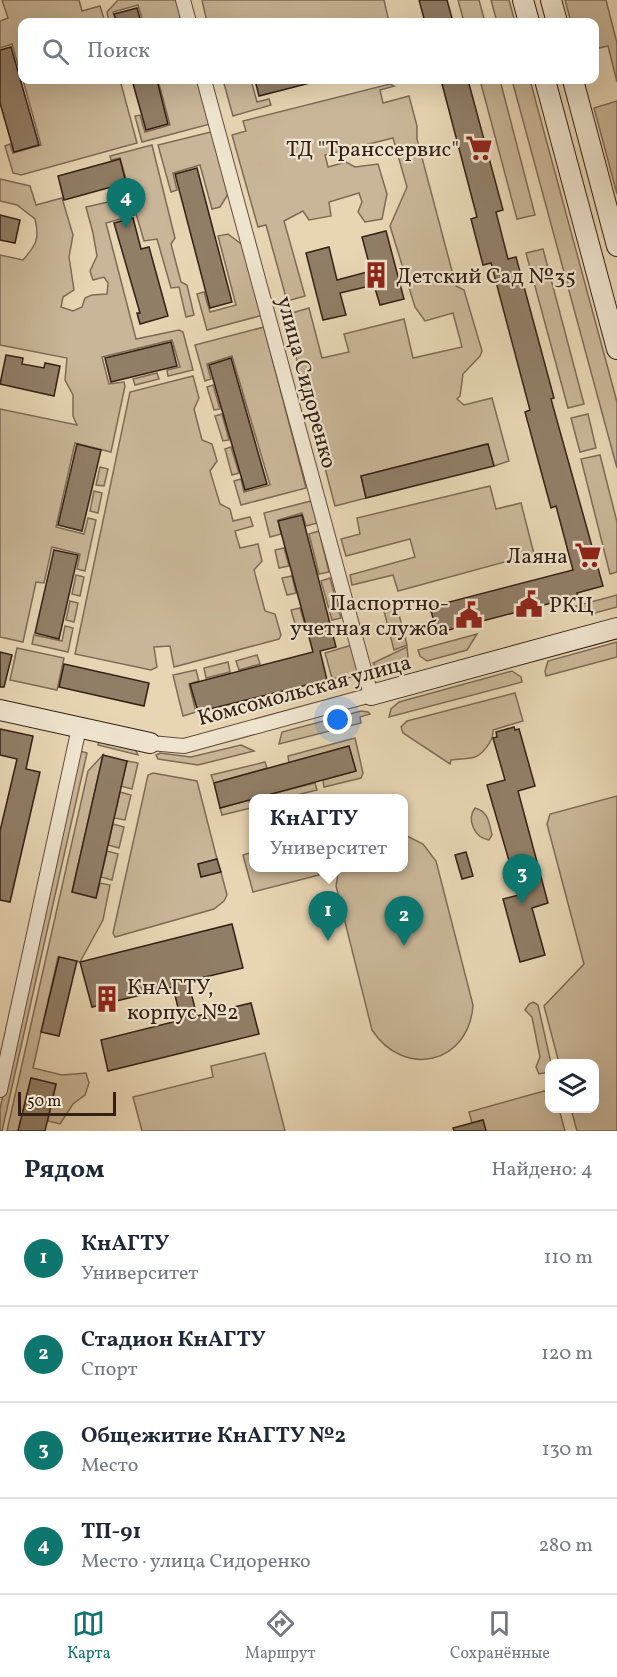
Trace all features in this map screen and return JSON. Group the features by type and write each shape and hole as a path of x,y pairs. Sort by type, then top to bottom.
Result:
{"main road":[{"path":"524,0 529,18"},
{"path":"551,0 556,18"},
{"path":"546,84 617,349"},
{"path":"574,84 617,246"},
{"path":"584,228 610,221"},
{"path":"593,258 617,252"},
{"name":"Комсомольская улица","path":"371,695 617,628"},
{"name":"Комсомольская улица","path":"0,710 150,743"}],"street":[{"path":"183,0 188,18"},
{"name":"улица Сидоренко","path":"205,84 371,695"},
{"name":"Комсомольская улица","path":"150,743 184,746 371,695"},
{"path":"0,1090 80,728"}],"shaded area":[{"path":"2,0 79,0 82,11 100,6 104,18 18,18 18,65 12,44 0,48 0,21 8,18"},
{"path":"118,0 177,0 182,18 142,18 138,5 113,12 115,18 108,18 107,12"},
{"path":"202,0 384,0 388,18 206,18"},
{"path":"458,0 479,0 484,18 463,18"},
{"path":"491,0 509,0 514,18 496,18"},
{"path":"565,0 606,0 617,43 617,82 608,46 599,48 599,18 570,18"},
{"path":"24,84 121,84 137,143 21,175 13,173 5,146 10,144 13,153 41,145"},
{"path":"159,84 199,84 210,124 142,142 135,116 140,115 145,132 170,125"},
{"path":"224,84 252,84 257,102 269,99 271,105 233,116"},
{"path":"390,84 394,86 380,90 383,103 409,96 417,126 417,139 456,286 464,290 482,351 463,374 460,396 457,399 464,405 492,398 509,461 494,466 487,444 361,476 366,498 335,506 285,315 309,308 322,358 349,352 344,334 404,319 413,358 462,347 453,313 425,321 415,307 390,226 407,187 393,138 325,155 328,167 346,162 355,167 378,164 387,194 382,219 365,222 358,212 362,202 359,193 329,202 331,216 309,220 303,211 284,221 305,296 287,301 266,225 258,227 232,135 246,131 243,121"},
{"path":"481,84 501,84 535,215 517,219"},
{"path":"513,84 531,84 617,402 617,468"},
{"path":"617,101 617,194 594,108"},
{"path":"215,131 230,191 220,207 212,209 200,165 173,173 177,190 171,192 158,145"},
{"path":"152,145 175,238 171,244 181,282 187,285 194,315 186,317 179,287 171,288 157,239 144,241 120,158 111,160 110,156"},
{"path":"0,179 30,186 36,205 62,198 73,235 69,257 74,290 63,297 61,307 73,311 82,307 85,298 107,294 108,283 104,277 93,280 90,271 97,256 86,207 130,197 135,215 106,223 136,339 179,330 183,332 193,370 168,376 167,370 180,367 172,340 102,357 109,384 124,382 125,386 111,452 75,443 56,527 84,534 88,518 96,520 85,571 77,569 80,554 52,547 44,583 36,582 23,642 0,637 0,409 77,425 73,416 73,395 65,380 67,358 0,345 0,255 23,260 34,246 37,232 35,219 17,205 0,201"},
{"path":"228,234 245,247 263,315 207,330 197,294 204,292 210,312 236,305 218,236"},
{"path":"543,249 584,404 568,408 526,253"},
{"path":"264,327 306,488 241,505 234,481 241,479 244,492 270,485 232,356 207,364 211,379 205,381 195,345"},
{"path":"157,373 159,379 135,385 133,379"},
{"path":"193,376 199,398 194,409 202,440 212,444 217,461 210,471 220,504 230,509 233,521 250,517 253,526 235,531 240,548 258,544 262,561 254,570 265,611 275,614 281,635 279,639 174,667 170,646 154,647 157,667 151,670 75,654 130,392"},
{"path":"213,385 220,409 214,410 207,387"},
{"path":"222,414 229,440 223,441 215,416"},
{"path":"588,414 596,448 580,452 571,418"},
{"path":"231,447 239,473 232,475 225,449"},
{"path":"600,455 617,522 617,572 610,574 581,459"},
{"path":"100,467 108,469 104,486 96,485"},
{"path":"490,486 496,509 521,503 534,554 398,591 393,575 352,585 350,575 415,557 410,539 346,556 341,539 360,534 357,518"},
{"path":"94,491 102,493 98,513 90,511"},
{"path":"311,501 317,523 306,526 302,513 278,520 281,534 270,537 264,513"},
{"path":"319,531 329,572 319,574 309,534"},
{"path":"284,548 289,566 279,568 275,550"},
{"path":"76,575 84,577 80,596 72,594"},
{"path":"292,576 296,593 287,595 282,578"},
{"path":"330,578 341,618 332,620 321,581"},
{"path":"617,595 617,607 591,614 576,606"},
{"path":"70,601 78,603 74,622 66,620"},
{"path":"397,607 407,645 394,650 384,611"},
{"path":"300,608 305,625 296,627 291,610"},
{"path":"65,626 73,628 68,652 32,644 34,635 62,641"},
{"path":"477,634 467,650 427,661 420,656 418,650"},
{"path":"617,642 617,657 546,676 548,661"},
{"path":"352,645 360,675 343,679 332,678 325,653"},
{"path":"407,647 408,657 402,662 383,666 375,666 373,663"},
{"path":"17,648 64,658 57,690 10,680"},
{"path":"257,655 260,664 239,670 236,661"},
{"path":"228,662 230,672 206,678 204,668"},
{"path":"196,670 199,681 189,684 196,712 183,716 173,675"},
{"path":"512,671 521,677 522,682 389,717 391,709 399,702"},
{"path":"515,693 523,721 493,730 487,747 475,757 451,760 450,764 403,733 401,727 407,721"},
{"path":"361,711 370,714 360,717 361,723 279,744 282,732"},
{"path":"355,738 363,773 361,778 324,787 323,780 356,771 349,747 289,763 288,756"},
{"path":"99,741 135,749 138,755 98,745"},
{"path":"241,745 254,751 198,765 158,759 156,755 160,753 191,757"},
{"path":"80,751 87,753 2,1131 0,1131 0,1109"},
{"path":"103,755 72,892 96,898 100,883 110,885 103,920 80,962 58,957 33,1068 62,1075 86,1073 89,1083 85,1095 73,1104 60,1124 48,1121 56,1084 31,1078 18,1131 7,1131 88,771"},
{"path":"127,761 138,763 132,789 121,786"},
{"path":"265,762 267,768 214,783 211,775"},
{"path":"153,773 197,781 217,859 198,864 201,876 221,872 227,895 224,901 214,909 115,937 113,933 148,775"},
{"path":"315,783 317,790 301,794 272,794"},
{"path":"120,792 131,795 125,820 114,818"},
{"path":"617,796 617,1131 577,1131 572,1113 599,1113 599,1059 558,1059 544,1006 584,964 547,824 550,814"},
{"path":"249,800 249,808 222,815 220,808"},
{"path":"475,808 488,818 492,835 489,840 480,836 473,828 471,818"},
{"path":"113,824 124,827 119,848 108,845"},
{"path":"408,836 423,844 436,861 473,1005 469,1025 460,1041 448,1052 433,1058 417,1059 401,1055 385,1045 372,1030 336,886 338,872 408,872"},
{"path":"107,851 118,854 112,880 101,877"},
{"path":"249,853 249,872 318,872 319,875 253,892 243,855"},
{"path":"533,1002 538,1005 550,1059 545,1059 545,1073 539,1074 536,1067 540,1057 532,1017 525,1010"},
{"path":"265,1053 285,1131 142,1131 133,1097 213,1077 211,1066"},
{"path":"544,1091 545,1113 560,1113 565,1131 486,1131 483,1120 472,1123 469,1112"}],"building":[{"path":"419,0 447,0 452,18 424,18"},
{"path":"137,8 140,18 116,18 114,14"},
{"path":"11,47 18,72 18,84 22,84 39,145 14,152 0,103 0,50"},
{"path":"133,84 158,84 168,124 146,130"},
{"path":"256,84 306,84 259,96"},
{"path":"442,84 469,84 503,210 496,212 508,259 516,257 554,398 551,399 603,586 577,593 578,596 437,633 430,607 573,570 556,506 551,508 525,412 530,410 491,263 483,265 471,219 477,217"},
{"path":"120,159 126,183 64,200 58,176"},
{"path":"197,168 232,302 210,308 175,174"},
{"path":"0,215 20,220 15,243 0,240"},
{"path":"133,218 141,249 149,247 168,316 140,324 137,313 140,313 114,223"},
{"name":"Детский Сад №35","path":"386,231 404,299 380,305 374,285 340,293 346,315 323,320 306,253 329,247 337,280 371,271 362,237"},
{"path":"171,342 177,366 111,382 105,358"},
{"path":"6,355 23,358 22,364 44,368 45,363 60,366 54,396 0,384"},
{"path":"231,358 267,484 245,490 209,365"},
{"path":"77,444 101,450 82,531 58,525"},
{"path":"488,444 494,466 366,498 361,476"},
{"path":"302,515 336,647 320,651 327,680 198,712 190,684 313,652 278,521"},
{"path":"54,550 78,555 59,639 35,633"},
{"path":"0,652 12,655 4,687 0,687"},
{"path":"64,664 149,683 144,706 59,687"},
{"path":"514,727 515,730 519,729 535,786 518,791 548,903 532,908 545,955 520,962 503,899 519,895 487,785 505,780 493,738 497,737 496,732"},
{"path":"0,729 33,736 26,769 40,772 10,902 0,900 0,831 17,759 0,755"},
{"path":"349,746 356,771 271,794 249,794 249,800 220,808 214,783"},
{"path":"103,755 127,761 96,898 72,892"},
{"path":"466,852 473,876 462,879 455,855"},
{"path":"217,859 221,872 201,877 198,864"},
{"name":"КнАГТУ, корпус №2","path":"232,924 243,968 188,981 197,1016 251,1003 259,1034 108,1071 101,1040 181,1020 173,987 92,1007 80,962"},
{"path":"59,957 77,961 59,1036 41,1032"},
{"path":"31,1078 56,1084 45,1131 18,1131"},
{"path":"483,1120 486,1131 454,1131 453,1128"}],"place":[{"name":"ТД \"Транссервис\"","path":"479,148"},
{"name":"ТП-91","path":"126,228"},
{"name":"Детский Сад №35","path":"376,275"},
{"name":"Лаяна","path":"588,555"},
{"name":"РКЦ","path":"529,604"},
{"name":"Паспортно- учетная служба","path":"469,615"},
{"name":"Общежитие КнАГТУ №2","path":"522,904"},
{"name":"КнАГТУ","path":"328,941"},
{"name":"Стадион КнАГТУ","path":"404,946"},
{"name":"КнАГТУ, корпус №2","path":"107,999"}]}
